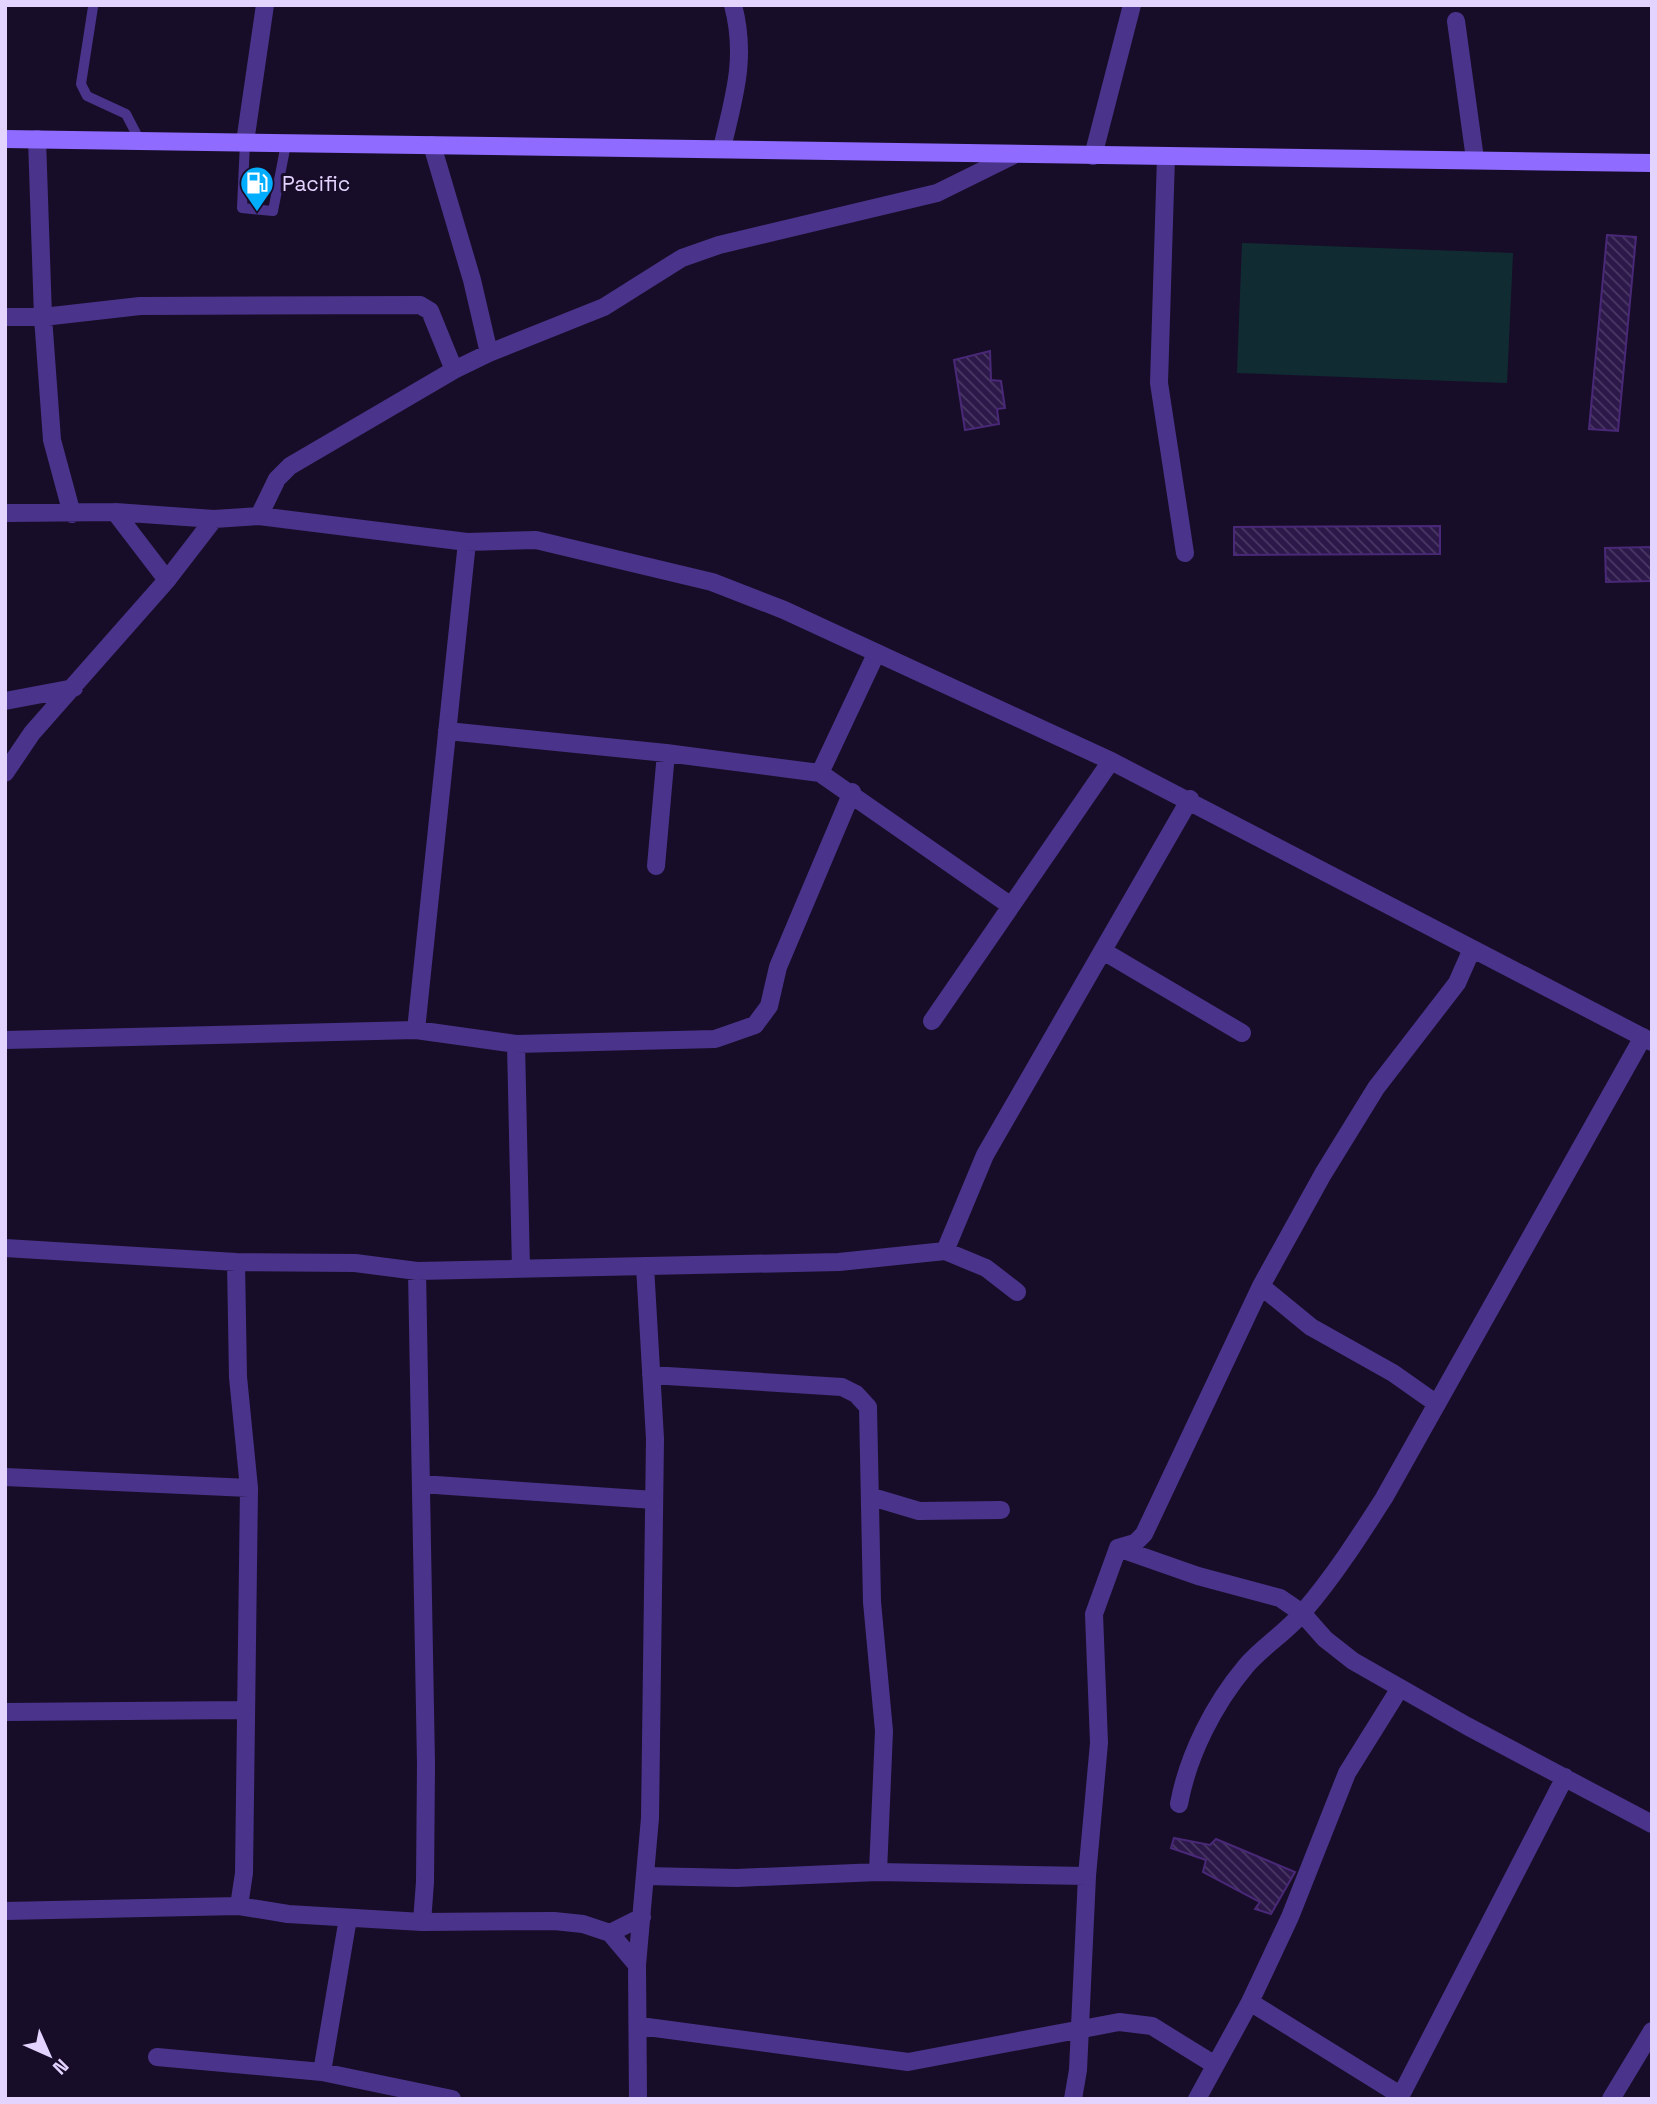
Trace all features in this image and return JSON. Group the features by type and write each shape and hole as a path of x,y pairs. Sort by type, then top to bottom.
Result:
{"main road":[{"path":"5,139 722,148 1012,156 1652,163"}],"street":[{"path":"245,142 265,5"},
{"path":"722,148 741,71 739,28 733,5"},
{"path":"1093,156 1132,5"},
{"path":"1456,21 1475,159"},
{"path":"37,139 43,317 52,440 72,513"},
{"path":"432,145 489,352"},
{"path":"260,516 277,479 290,466 454,370 489,352 604,307 682,258 719,245 937,193 1012,156"},
{"path":"1166,157 1158,383 1185,553"},
{"path":"5,317 43,317 140,306 420,305 430,311 454,370"},
{"path":"115,512 167,580"},
{"path":"5,513 115,512 214,519 260,516 467,542 536,540 712,582 784,610 1190,799 1647,1040 1384,1498 1303,1613 1247,1665 1219,1703 1185,1772 1180,1804"},
{"path":"5,773 32,733 167,580 214,519"},
{"path":"416,1030 439,831 467,542"},
{"path":"820,773 876,654"},
{"path":"5,701 74,688"},
{"path":"447,731 666,753 820,773 852,792 1011,906"},
{"path":"656,866 666,753"},
{"path":"932,1021 1111,761"},
{"path":"5,1040 416,1030 516,1044 715,1039 755,1025 769,1006 778,967 852,792"},
{"path":"945,1251 985,1155 1190,799"},
{"path":"1118,1548 1135,1543 1144,1534 1261,1286 1323,1174 1363,1109 1457,983 1472,949"},
{"path":"1103,951 1242,1033"},
{"path":"516,1044 521,1269"},
{"path":"5,1248 236,1262 355,1264 417,1271 839,1262 945,1251 986,1268 1017,1292"},
{"path":"236,1262 238,1377 249,1488 244,1710 244,1873 239,1906"},
{"path":"638,2099 640,2026 637,1965 650,1818 654,1500 645,1266"},
{"path":"417,1271 426,1764 422,1922"},
{"path":"1261,1286 1311,1327 1393,1373 1437,1404"},
{"path":"651,1375 842,1387 868,1407 872,1497 872,1602 884,1731 878,1872"},
{"path":"5,1477 249,1488"},
{"path":"421,1484 654,1500"},
{"path":"872,1497 919,1511 1002,1510"},
{"path":"1118,1548 1198,1577 1280,1598 1303,1613 1325,1639 1353,1661 1652,1824"},
{"path":"1073,2099 1078,2070 1087,1875 1099,1743 1094,1614 1118,1548"},
{"path":"1197,2099 1250,2002 1290,1917 1347,1773 1401,1688"},
{"path":"5,1712 244,1710"},
{"path":"1250,2002 1399,2097 1565,1777"},
{"path":"645,1876 737,1878 878,1872 1087,1875"},
{"path":"5,1911 239,1906 288,1914 422,1922 554,1921 583,1924 610,1933 637,1965"},
{"path":"610,1933 642,1917"},
{"path":"322,2072 348,1918"},
{"path":"640,2026 908,2062 1119,2022 1152,2026 1215,2065"},
{"path":"1611,2099 1652,2031"},
{"path":"157,2057 322,2072 453,2099"}],"lane":[{"path":"93,7 81,84 87,96 126,114 140,141"},
{"path":"245,142 242,208 273,211 286,144"}],"green space":[{"path":"1242,243 1513,253 1507,383 1237,373"}],"building":[{"path":"1607,235 1636,237 1618,431 1589,429"},
{"path":"990,351 991,380 1001,381 1005,408 997,409 999,424 965,430 954,360"},
{"path":"1440,526 1440,554 1234,555 1234,527"},
{"path":"1652,547 1652,581 1606,582 1605,548"},
{"path":"1174,1838 1210,1845 1216,1839 1295,1872 1271,1914 1255,1909 1260,1902 1203,1872 1206,1860 1171,1848"}],"place":[{"name":"Pacific","path":"257,213"}]}
